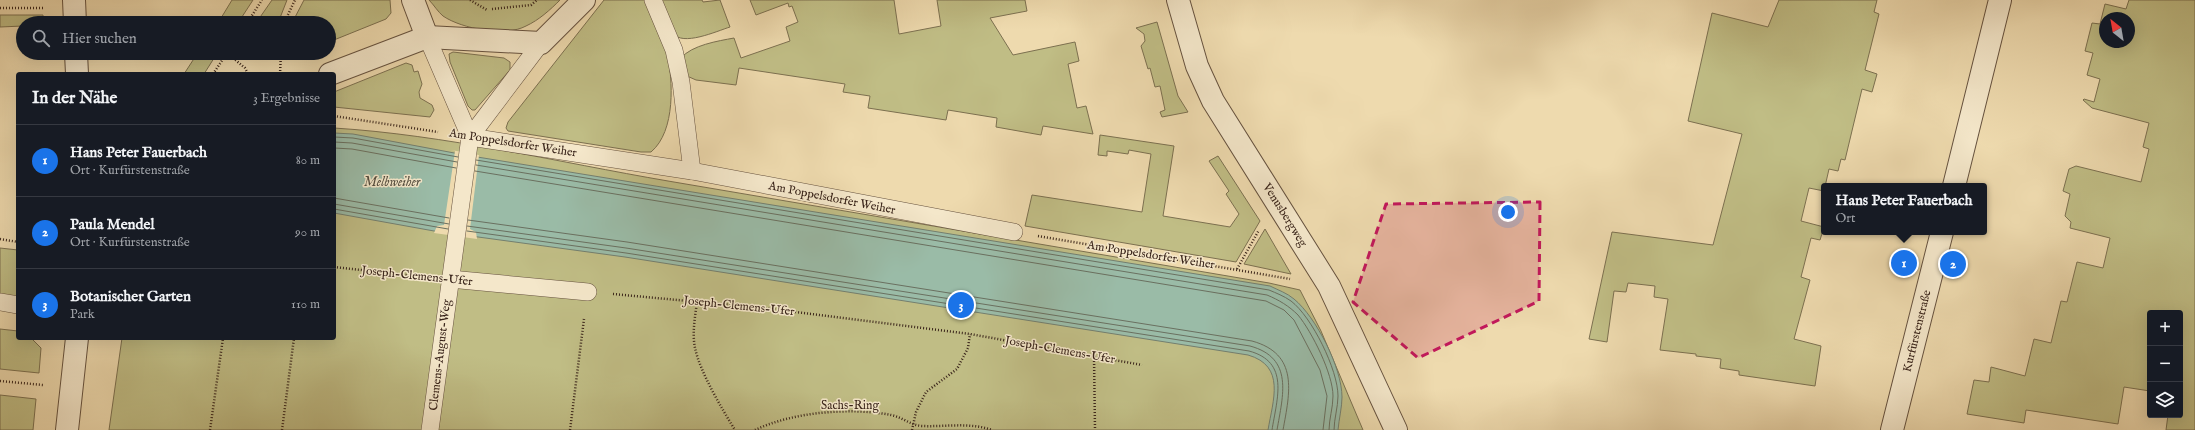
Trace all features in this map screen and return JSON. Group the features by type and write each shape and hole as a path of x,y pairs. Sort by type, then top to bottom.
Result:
{"street":[{"path":"74,0 75,16"},
{"path":"413,0 428,37"},
{"path":"335,72 428,37 541,43 584,0"},
{"name":"Venusbergweg","path":"1178,0 1197,66 1213,101 1329,286 1396,430"},
{"path":"1955,183 2000,0"},
{"path":"76,60 77,72"},
{"name":"Kurfürstenstraße","path":"1892,430 1941,235"},
{"path":"67,430 77,340"}],"lane":[{"path":"653,0 674,50 681,82 692,171"},
{"path":"428,37 469,143"},
{"path":"469,143 541,43"},
{"name":"Am Poppelsdorfer Weiher","path":"469,143 692,171 1014,232"},
{"name":"Clemens-August-Weg","path":"430,430 455,234 469,143"},
{"name":"Joseph-Clemens-Ufer","path":"450,279 588,292"},
{"path":"0,302 16,305"}],"path":[{"path":"252,16 262,0"},
{"path":"287,16 295,0"},
{"path":"470,0 486,10 531,5 537,0"},
{"path":"0,8 52,8"},
{"path":"214,72 222,60"},
{"path":"236,60 246,68 247,72"},
{"path":"280,72 281,60"},
{"name":"Am Poppelsdorfer Weiher","path":"336,116 469,143"},
{"path":"1237,269 1262,225 1283,214"},
{"name":"Am Poppelsdorfer Weiher","path":"1014,232 1237,269 1329,286"},
{"path":"0,239 16,242"},
{"name":"Joseph-Clemens-Ufer","path":"336,267 450,279"},
{"path":"570,430 588,292"},
{"name":"Joseph-Clemens-Ufer","path":"588,292 697,302 970,334 1142,365"},
{"path":"697,302 694,324 695,349 702,368 735,430"},
{"path":"912,430 916,412 926,392 958,368 968,348 970,334"},
{"path":"210,430 223,340"},
{"path":"282,430 294,340"},
{"path":"1094,356 1094,430"},
{"path":"0,381 72,388"},
{"name":"Sachs-Ring","path":"755,430 792,417 856,412 893,415 912,425 968,425 992,430"}],"highlighted area":[{"path":"1540,202 1539,301 1418,358 1353,302 1386,204"}],"shaded area":[{"path":"232,0 253,0 243,16 222,16"},
{"path":"272,0 287,0 281,16 261,16"},
{"path":"304,0 390,0 391,13 386,19 336,39 336,16 296,16"},
{"path":"429,0 560,0 535,21 526,26 507,31 496,31 472,28 451,21 443,16"},
{"path":"604,0 646,0 666,45 671,76 671,105 669,119 659,143 651,152 641,152 508,131 506,128 508,122"},
{"path":"661,0 702,0 703,2 720,0 730,27 700,37 684,39 678,37 671,29"},
{"path":"750,0 894,0 899,34 941,26 937,0 1025,0 1027,11 990,18 1013,55 1075,42 1079,61 1068,64 1077,108 1086,106 1093,134 1043,126 1041,135 996,127 997,118 948,110 946,120 868,108 870,96 843,92 845,84 739,68 736,85 696,80 687,76 681,58 692,50 706,44 734,38 741,58 790,41 786,27 798,22 792,6 789,7 788,3 756,15"},
{"path":"1779,0 1877,0 1874,12 1879,14 1865,70 1877,74 1872,92 1862,89 1845,160 1841,159 1838,171 1829,169 1826,183 1821,183 1821,190 1809,188 1801,221 1821,226 1820,240 1811,238 1801,277 1810,280 1794,339 1821,346 1815,386 1739,375 1739,371 1720,368 1721,359 1696,356 1696,354 1660,350 1668,299 1654,297 1655,286 1628,283 1626,292 1614,291 1607,342 1589,339 1612,232 1713,245 1742,134 1688,121 1712,13 1768,27"},
{"path":"2129,0 2195,0 2195,430 2166,430 2168,418 2183,418 2183,310 2147,310 2147,391 2124,387 2118,424 2026,410 2024,423 1967,414 1974,380 1989,382 1991,367 2025,376 2034,339 2051,343 2061,301 2067,302 2077,262 2103,268 2110,238 2070,228 2071,222 2065,216 2070,194 2063,191 2069,169 2076,166 2141,182 2149,149 2143,147 2149,123 2092,108 2083,100 2094,102 2100,79 2087,75 2093,53 2085,51 2092,23 2099,24 2099,48 2135,48 2135,12 2103,12 2105,4 2126,9"},
{"path":"0,15 43,15 16,16 16,26 0,27"},
{"path":"1157,22 1178,96 1188,112 1162,117 1160,112 1165,110 1160,86 1155,87 1150,68 1148,69 1141,46 1145,41 1144,34 1136,28"},
{"path":"453,52 504,58 510,62 510,70 475,110 472,110 468,106 450,62 449,54"},
{"path":"193,60 213,60 205,72 185,72"},
{"path":"406,63 412,65 414,72 418,71 422,84 419,92 420,98 432,105 434,110 430,117 336,107 336,91"},
{"path":"336,128 460,143 668,181 1269,283 1300,290 1321,331 1363,430 109,430 122,340 336,340"},
{"path":"1100,135 1174,146 1163,216 1230,227 1239,214 1226,194 1229,191 1209,161 1218,156 1260,221 1236,262 1025,226 1032,195 1142,212 1151,154 1129,150 1128,154 1107,151 1107,156 1098,155"},
{"path":"1265,229 1291,274 1244,264"},
{"path":"0,248 16,250 16,298 0,296"},
{"path":"0,329 16,331 16,340 33,340 41,348 39,373 0,369"},
{"path":"0,395 36,399 33,430 0,430"}],"water":[{"name":"Melbweiher","path":"336,133 353,134 465,155 1270,286 1288,295 1302,307 1319,330 1333,358 1341,385 1342,397 1338,430 1268,430 1274,396 1272,376 1268,367 1260,360 1248,355 625,257 434,231 336,213"}],"pier":[{"path":"451,150 479,155 470,229 476,232 477,239 434,233 437,226 444,225 455,151"}],"place":[{"name":"Hans Peter Fauerbach","path":"1904,263"},
{"name":"Paula Mendel","path":"1953,264"},
{"name":"Botanischer Garten","path":"961,305"}]}
